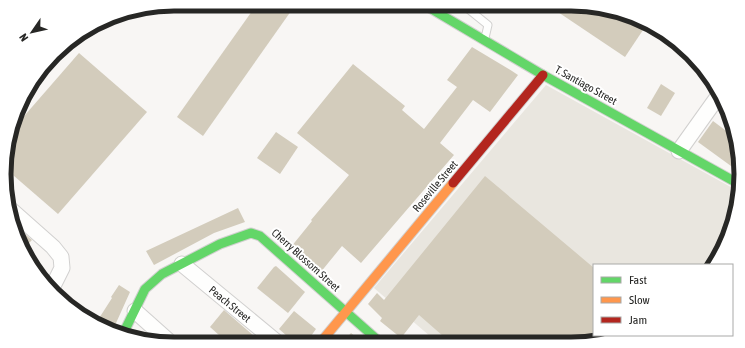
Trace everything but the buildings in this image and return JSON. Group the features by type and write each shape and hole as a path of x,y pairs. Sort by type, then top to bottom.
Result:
{"street":[{"name":"T. Santiago Street","path":"434,11 544,75 734,181"},
{"name":"Roseville Street","path":"326,337 544,75"},
{"path":"679,151 716,100"},
{"path":"16,214 54,246 61,257 62,268 54,284"},
{"name":"Cherry Blossom Street","path":"126,329 144,289 162,274 220,244 251,233 260,236 374,337"},
{"name":"Peach Street","path":"182,264 270,337"},
{"path":"135,311 164,337"}],"lane":[{"path":"471,11 488,25 484,40"}],"shaded area":[{"path":"546,85 734,189 731,206 722,236 708,264 593,264 593,336 431,337 374,288"}],"traffic: fast":[{"path":"435,11 543,75 734,181"},
{"path":"125,329 145,289 162,274 220,244 251,233 260,236 374,337"}],"traffic: slow":[{"path":"325,337 453,183"}],"traffic: jam":[{"path":"453,183 543,75"}]}
